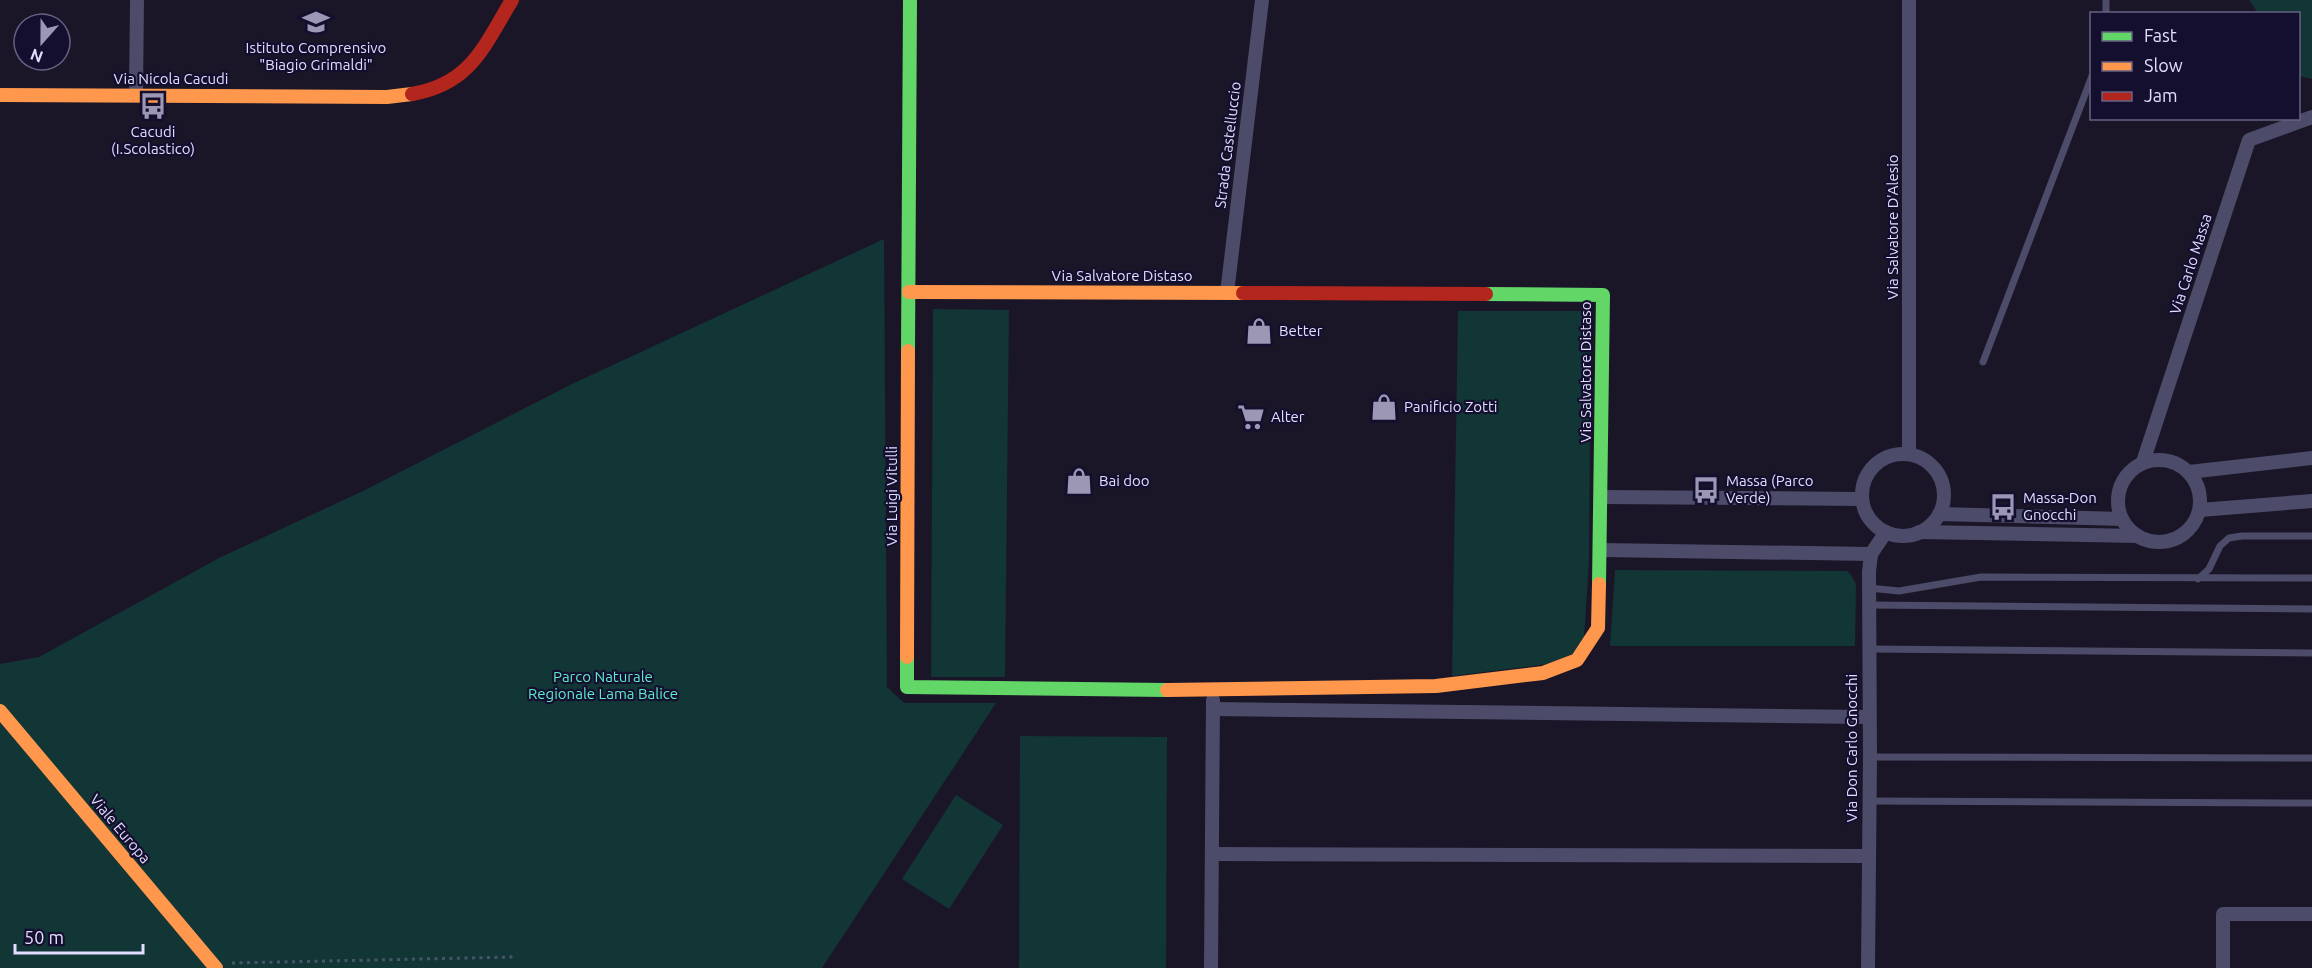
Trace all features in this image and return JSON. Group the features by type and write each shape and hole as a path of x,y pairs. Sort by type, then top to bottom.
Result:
{"street":[{"path":"136,95 137,0"},
{"name":"Via Nicola Cacudi","path":"0,95 387,97 425,93 462,75 478,59 512,0"},
{"name":"Via Luigi Vitulli","path":"910,0 908,687 1213,691"},
{"name":"Strada Castelluccio","path":"1227,293 1262,0"},
{"name":"Via Salvatore D'Alesio","path":"1909,0 1909,454"},
{"name":"Via Carlo Massa","path":"2143,462 2249,140 2312,117"},
{"name":"Via Salvatore Distaso","path":"909,292 1603,295 1602,497 1598,628 1577,660 1543,673 1436,686 1213,691"},
{"path":"1896,454 1909,454 1927,462 1940,476 1944,495 1939,514 1927,528 1918,532 1908,535 1886,532 1875,525 1867,515 1862,499 1866,477 1873,466 1883,458 1896,454"},
{"path":"2189,472 2312,458"},
{"path":"2155,459 2179,464 2189,472 2199,489 2200,510 2187,532 2163,542 2150,541 2138,536 2129,528 2122,519 2118,506 2121,486 2132,470 2143,462 2155,459"},
{"path":"1602,497 1862,499"},
{"path":"2200,510 2312,501"},
{"path":"1939,514 2122,519"},
{"path":"1601,550 1871,554 1886,532"},
{"path":"1918,532 2138,536"},
{"name":"Via Don Carlo Gnocchi","path":"1868,968 1871,554"},
{"path":"1211,968 1213,691"},
{"path":"1213,709 1869,717"},
{"name":"Viale Europa","path":"0,711 214,966"},
{"path":"1212,854 1868,856"},
{"path":"2223,968 2223,914 2312,914"}],"lane":[{"path":"1983,362 2090,79"},
{"path":"2198,579 2209,569 2220,546 2229,538 2312,536"},
{"path":"1869,588 1899,591 1981,577 2312,578"},
{"path":"1869,605 2312,609"},
{"path":"1869,649 2312,653"},
{"path":"1870,757 2312,758"},
{"path":"1869,801 2312,803"}],"path":[{"path":"214,966 515,957"}],"green space":[{"path":"2249,0 2312,0 2312,79 2300,76 2300,12 2257,12"},
{"name":"Parco Naturale Regionale Lama Balice","path":"884,239 887,687 904,703 996,703 822,968 0,968 0,664 39,657 219,558 365,490 572,384"},
{"path":"933,309 1009,310 1005,677 931,677"},
{"path":"1458,311 1591,311 1589,562 1584,637 1572,654 1548,664 1452,676"},
{"path":"1615,570 1847,571 1856,584 1855,646 1610,646"},
{"path":"1020,736 1167,737 1166,968 1019,968"},
{"path":"956,795 1003,825 949,909 902,879"}],"traffic: fast":[{"path":"908,351 910,0"},
{"path":"1486,294 1603,295 1599,584"},
{"path":"907,657 907,687 1167,690"}],"traffic: slow":[{"path":"0,95 387,97 412,94"},
{"path":"909,292 1243,293"},
{"path":"907,657 908,351"},
{"path":"1167,690 1436,686 1543,673 1577,660 1598,628 1599,584"},
{"path":"0,711 216,968"}],"traffic: jam":[{"path":"412,94 449,82 462,72 484,47 512,0"},
{"path":"1243,293 1486,294"}],"place":[{"name":"Istituto Comprensivo \"Biagio Grimaldi\"","path":"316,22"},
{"name":"Cacudi (I.Scolastico)","path":"153,106"},
{"name":"Better","path":"1259,331"},
{"name":"Panificio Zotti","path":"1384,407"},
{"name":"Alter","path":"1251,417"},
{"name":"Bai doo","path":"1079,481"},
{"name":"Massa (Parco Verde)","path":"1706,490"},
{"name":"Massa-Don Gnocchi","path":"2003,507"}]}
